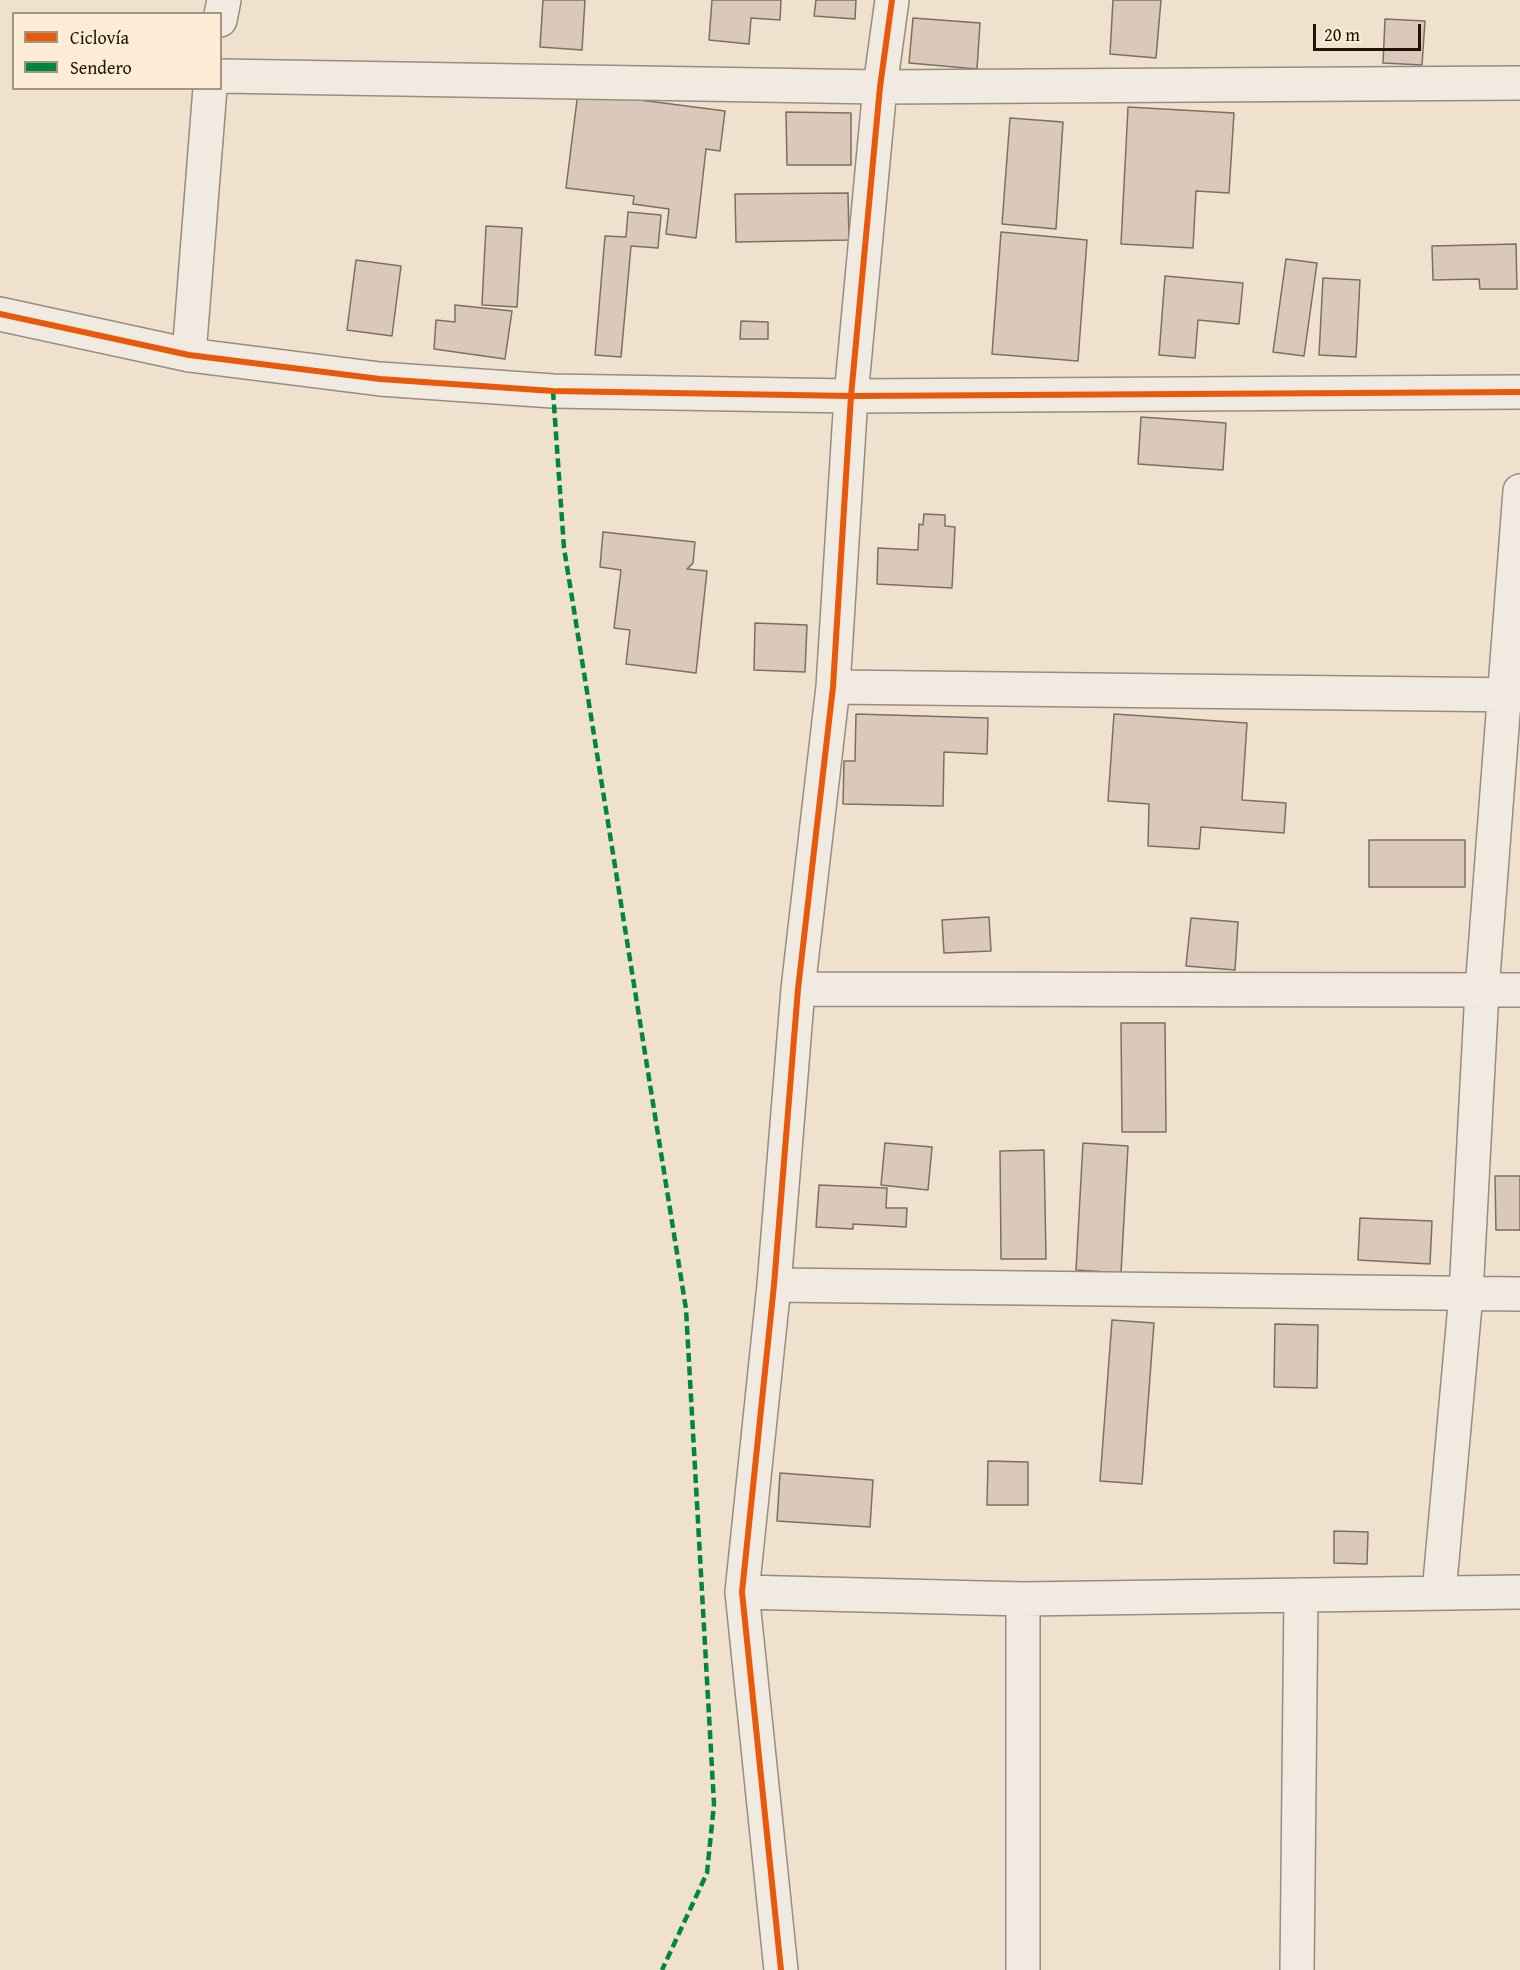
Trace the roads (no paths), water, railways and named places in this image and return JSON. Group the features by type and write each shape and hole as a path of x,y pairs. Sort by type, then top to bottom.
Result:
{"street":[{"path":"781,1970 742,1592 774,1285 798,989 833,687 851,396 880,87 892,0"},
{"path":"222,76 880,87 1520,83"},
{"path":"189,355 210,90"},
{"path":"0,314 189,355 380,379 553,390 851,396 1520,392"},
{"path":"1438,1593 1466,1294 1482,990 1512,695 1520,491"},
{"path":"833,687 1512,695"},
{"path":"798,989 1520,990"},
{"path":"774,1285 1520,1294"},
{"path":"742,1592 1023,1599 1520,1592"},
{"path":"1297,1970 1302,1595"},
{"path":"1023,1599 1023,1970"}]}
